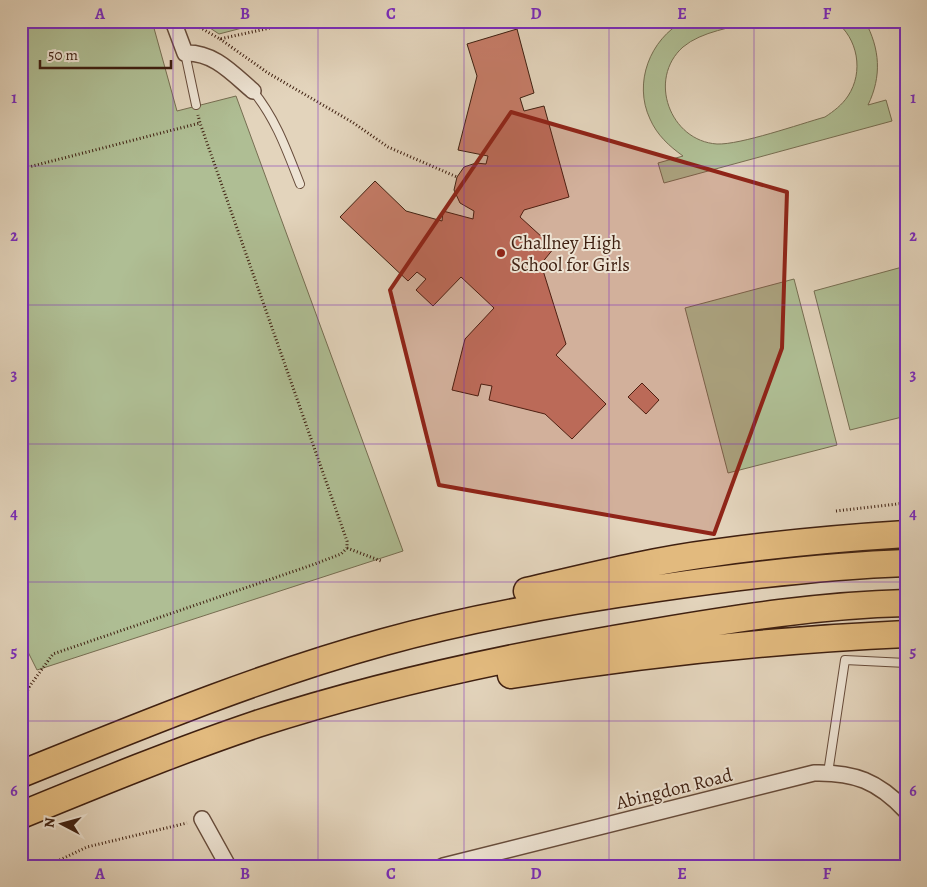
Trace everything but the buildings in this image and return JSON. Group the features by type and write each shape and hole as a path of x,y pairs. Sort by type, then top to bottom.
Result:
{"highway":[{"path":"21,774 132,729 248,687 385,641 450,614 500,598 612,571 711,553 793,542 906,534"},
{"path":"385,641 556,602 753,574 906,564"},
{"path":"21,815 140,767 257,724 465,668 565,646 757,615 906,602"},
{"path":"350,698 610,659 807,638 906,634"}],"street":[{"path":"174,21 185,53 198,53 216,60 253,91"},
{"name":"Abingdon Road","path":"443,866 814,773 839,772 860,778 896,800 906,810"},
{"path":"202,819 228,866"}],"lane":[{"path":"185,53 196,105"},
{"path":"253,91 267,109 279,130 300,184"},
{"path":"828,773 845,660 906,663"}],"path":[{"path":"197,21 198,27 220,39 268,73 352,122 388,147 457,177"},
{"path":"220,39 301,21"},
{"path":"196,105 200,123 347,548"},
{"path":"21,169 200,123"},
{"path":"836,511 906,503"},
{"path":"347,548 381,561"},
{"path":"21,707 29,687 53,654 312,566 341,554 347,548"},
{"path":"21,667 29,687"},
{"path":"47,866 87,847 202,819"}],"highlighted area":[{"path":"511,112 787,192 782,348 714,534 439,485 390,290"}],"green space":[{"path":"21,21 152,21 177,111 236,96 403,551 37,670 21,638"},
{"path":"204,21 269,21 219,34 204,24"},
{"path":"684,21 755,21 699,37 683,47 672,60 667,75 666,91 669,106 676,120 687,132 701,140 717,144 755,138 825,117 838,108 853,87 857,66 856,56 849,37 835,21 865,21 874,42 877,63 876,84 868,105 886,100 892,121 664,183 658,163 683,156 664,140 650,119 643,91 644,77 654,50 672,29"},
{"path":"906,266 906,416 850,430 814,291"},
{"path":"794,279 837,445 728,473 685,308"}],"place":[{"name":"Challney High School for Girls","path":"501,253"}]}
